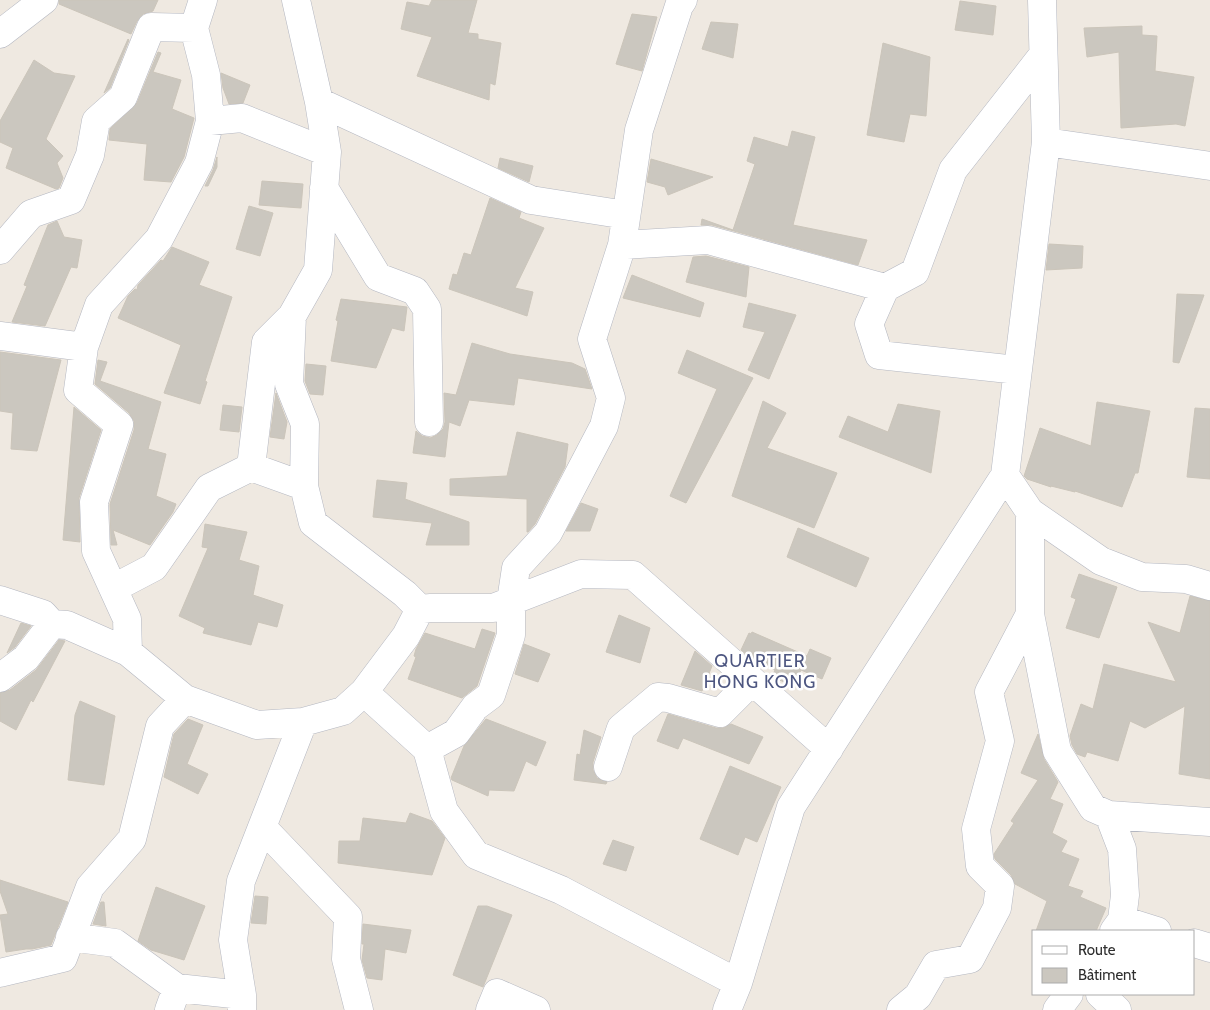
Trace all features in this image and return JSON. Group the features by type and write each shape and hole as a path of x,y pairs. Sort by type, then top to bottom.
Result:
{"street":[{"path":"0,34 44,0"},
{"path":"128,652 127,619 96,551 94,502 120,424 78,390 84,347 99,305 159,239 199,163 210,121 206,75 194,28 203,0"},
{"path":"251,467 266,342 292,316 318,270 327,152 319,102 296,0"},
{"path":"426,749 456,733 475,706 491,695 510,635 516,568 548,533 604,426 611,398 592,339 622,244 639,130 683,0"},
{"path":"727,1010 738,983 791,807 1005,474 1046,142 1042,0"},
{"path":"0,250 31,214 71,200 90,155 96,122 124,97 151,27 194,28"},
{"path":"1018,370 879,356 869,324 885,288 915,272 953,170 1043,55"},
{"path":"319,102 531,200 626,215"},
{"path":"210,121 242,118 327,152"},
{"path":"1046,142 1210,166"},
{"path":"324,188 378,277 415,291 427,309 429,422"},
{"path":"622,244 708,240 885,288"},
{"path":"292,316 289,384 305,424 304,486 313,523 405,594 420,609"},
{"path":"0,336 84,347"},
{"path":"114,588 154,567 209,488 251,467 304,486"},
{"path":"1005,474 1030,512 1101,561 1142,577 1186,579 1210,586"},
{"path":"1030,512 1030,614 1057,751 1093,808 1109,816 1210,822"},
{"path":"420,609 493,608 581,574 633,575 829,749"},
{"path":"0,600 43,614 52,624 67,626 128,652 185,699 257,724 303,722 343,711 364,692 406,636 420,609"},
{"path":"901,1010 918,996 936,965 970,959 997,908 1000,886 980,866 976,829 1000,741 989,692 1030,614"},
{"path":"0,678 26,658 52,624"},
{"path":"608,767 621,728 658,697 668,698 720,713 752,681"},
{"path":"364,692 426,749 444,811 476,855 561,890 738,983"},
{"path":"0,974 62,958 90,887 132,839 160,726 185,699"},
{"path":"70,937 115,943 173,999 242,1003 234,940 241,881 303,722"},
{"path":"1109,816 1122,849 1125,895 1118,926 1149,930"},
{"path":"262,827 348,918 346,959 359,1010"},
{"path":"1195,942 1210,948"},
{"path":"490,1010 497,993 536,1010"},
{"path":"1057,1010 1068,995"},
{"path":"1101,995 1117,1010"}],"building":[{"path":"59,0 158,0 153,11 143,14 137,21 131,34 59,4"},
{"path":"432,0 477,0 468,33 478,34 478,39 501,43 495,85 490,83 489,100 417,76 432,37 401,29 407,2 429,6"},
{"path":"960,1 996,6 993,35 955,30"},
{"path":"632,14 657,17 642,71 616,64"},
{"path":"711,22 738,24 733,58 702,49"},
{"path":"1142,26 1142,35 1157,36 1155,71 1194,77 1185,126 1176,124 1121,128 1119,52 1087,57 1084,28"},
{"path":"128,39 110,88 104,93"},
{"path":"883,43 930,57 926,116 910,114 904,142 867,135"},
{"path":"158,52 161,53 153,72 181,80 172,109 194,118 184,157 171,182 144,180 147,144 109,140 110,129 137,103"},
{"path":"34,60 54,73 75,76 46,139 63,156 57,163 63,178 59,188 56,189 6,168 13,148 0,142 0,121"},
{"path":"221,73 250,85 243,103 229,104 223,88"},
{"path":"792,131 815,137 793,225 867,240 858,265 712,225 701,225 702,219 733,230 755,164 747,161 754,137 788,147"},
{"path":"217,157 217,167 208,186 205,186 213,170"},
{"path":"500,158 533,166 529,182 498,168"},
{"path":"651,159 713,177 668,195 665,187 647,182"},
{"path":"262,181 303,184 301,208 259,205"},
{"path":"490,198 521,212 519,218 544,228 515,288 533,292 527,316 449,289 453,274 457,275 464,253 471,255"},
{"path":"249,206 273,213 260,256 236,249"},
{"path":"57,221 64,237 82,240 77,268 71,267 45,326 12,322 27,286 24,285 48,225"},
{"path":"1049,244 1083,246 1082,268 1046,270"},
{"path":"172,247 209,262 199,285 232,297 205,381 207,382 200,404 164,393 181,345 118,318 128,296 135,289 137,290 138,285 161,260 163,261"},
{"path":"706,256 749,267 746,297 686,282 693,257"},
{"path":"632,275 704,303 700,317 623,298"},
{"path":"1177,294 1204,295 1179,363 1173,362"},
{"path":"341,299 407,307 404,331 392,328 376,368 331,361 338,321 336,320"},
{"path":"749,303 796,315 769,379 748,370 765,332 743,327"},
{"path":"472,343 510,354 572,363 585,369 592,389 518,378 514,405 469,400 460,426 449,422 445,457 413,453 416,431 422,436 430,438 437,435 443,429 445,422 444,393 456,395"},
{"path":"687,350 753,378 686,503 670,496 717,389 678,373"},
{"path":"0,352 61,360 37,451 11,449 13,413 0,411"},
{"path":"98,360 107,362 100,381 161,402 148,449 166,454 156,496 176,504 173,512 150,545 113,530 117,545 111,545 110,504 134,430 134,421 129,413 95,384"},
{"path":"306,364 326,366 323,395 310,394 305,381"},
{"path":"276,393 287,422 284,439 270,437"},
{"path":"763,401 786,413 767,448 837,473 814,528 732,496"},
{"path":"1097,402 1150,411 1138,473 1135,473 1122,507 1075,491 1051,487 1027,479 1024,476 1040,428 1091,446"},
{"path":"898,404 940,411 931,473 839,437 848,416 888,432"},
{"path":"223,405 242,407 239,432 220,430"},
{"path":"74,407 101,430 79,498 80,542 63,540"},
{"path":"1195,408 1210,409 1210,479 1187,477"},
{"path":"517,432 568,444 565,467 535,524 528,532 527,499 450,495 450,479 507,476"},
{"path":"377,480 407,483 405,499 469,522 469,545 426,545 432,523 373,517"},
{"path":"581,503 598,509 590,531 566,531"},
{"path":"205,524 247,532 239,560 259,566 253,595 283,605 277,627 258,622 251,645 203,633 205,628 179,616 208,548 202,547"},
{"path":"798,528 869,558 856,587 787,557"},
{"path":"1079,574 1117,587 1099,638 1066,628 1076,599 1071,597"},
{"path":"1190,596 1210,601 1210,779 1179,774 1185,706 1145,728 1130,721 1118,761 1087,752 1085,757 1077,754 1070,736 1081,704 1093,709 1104,664 1176,682 1148,622 1180,633"},
{"path":"619,615 650,628 640,663 606,652"},
{"path":"21,623 31,626 15,647 7,653"},
{"path":"482,629 495,633 477,686 462,698 408,679 416,657 414,656 416,649 425,633 475,649"},
{"path":"752,632 807,656 794,686 772,677 775,670 752,660 741,650 749,633 751,634"},
{"path":"59,640 65,641 16,730 0,721 0,693 10,690 36,670"},
{"path":"524,644 550,654 538,682 515,674"},
{"path":"810,649 831,658 822,679 801,670"},
{"path":"695,651 712,666 702,691 681,685"},
{"path":"80,701 115,716 104,785 68,780 75,715"},
{"path":"668,714 716,728 723,728 731,724 763,737 749,764 683,738 678,749 657,741"},
{"path":"188,719 203,725 187,764 208,774 198,794 164,777 174,734"},
{"path":"486,719 546,742 536,766 526,761 514,791 489,790 488,796 451,778 464,746"},
{"path":"584,730 601,737 593,762 593,770 597,778 607,782 606,784 574,780 577,754 580,755"},
{"path":"1038,734 1044,759 1058,782 1050,799 1063,804 1052,833 1067,841 1061,852 1079,859 1068,886 1083,891 1080,897 1106,908 1096,930 1036,930 1047,901 1015,884 1011,875 995,859 994,854 1014,823 1011,821 1038,780 1021,773"},
{"path":"730,766 781,787 757,842 745,837 738,855 700,839"},
{"path":"410,813 432,821 445,838 432,875 338,863 339,841 360,841 363,818 406,823"},
{"path":"613,840 634,847 626,871 603,864"},
{"path":"0,880 68,902 51,945 6,952 0,915 8,914 0,891"},
{"path":"156,887 205,906 184,960 151,950 138,941"},
{"path":"255,896 268,897 266,924 251,923"},
{"path":"101,902 104,902 106,926 93,924"},
{"path":"478,906 487,906 512,915 483,987 453,975"},
{"path":"363,924 411,930 406,953 385,949 382,980 367,978 362,960 364,944 362,944"}],"district":[{"name":"QUARTIER HONG KONG","path":"760,671"}]}
